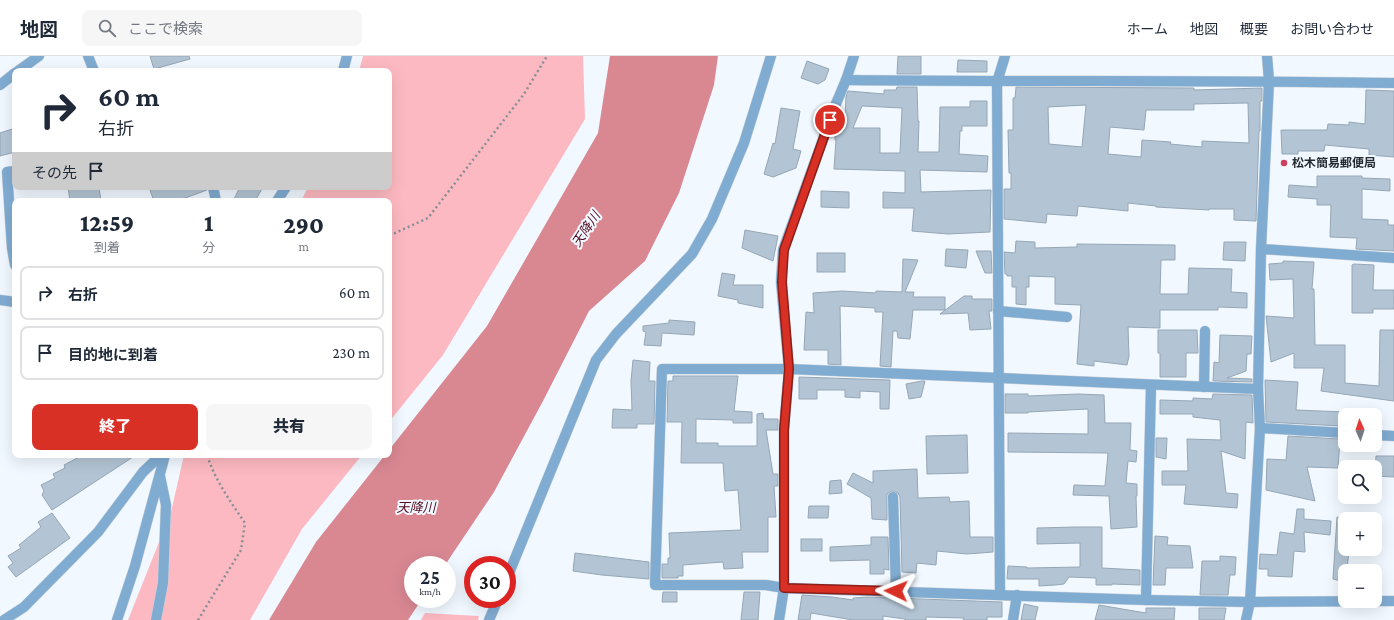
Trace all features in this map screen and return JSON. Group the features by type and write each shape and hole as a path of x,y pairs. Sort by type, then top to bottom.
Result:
{"street":[{"path":"22,68 39,56"},
{"path":"88,56 93,68"},
{"path":"344,68 347,56"},
{"path":"516,556 596,360 616,334 692,254 712,219 744,144 772,56"},
{"path":"779,620 784,588 784,430 789,369 782,282 784,250 854,56"},
{"path":"1000,594 997,82 1005,56"},
{"path":"1246,620 1250,602 1260,428 1258,389 1261,249 1269,81 1267,56"},
{"path":"0,85 12,75"},
{"path":"846,80 997,82 1269,81 1394,83"},
{"path":"12,171 7,172 12,248"},
{"path":"1261,249 1394,258"},
{"path":"0,300 12,302"},
{"path":"998,311 1067,317"},
{"path":"1204,387 1205,331"},
{"path":"1258,389 1151,386 998,377 789,369 662,369 655,586 719,586 751,584 784,588 1146,600 1250,602 1394,601"},
{"path":"1146,600 1151,386"},
{"path":"1260,428 1338,433"},
{"path":"1382,435 1394,436"},
{"path":"4,620 24,607 98,532 143,472 158,458"},
{"path":"117,620 135,566 164,458"},
{"path":"156,620 163,583 166,505 160,474"},
{"path":"893,497 896,591"},
{"path":"1013,620 1017,595"},
{"path":"489,620 494,608"}],"path":[{"path":"392,234 428,218 524,94 547,56"},
{"path":"198,620 241,550 245,523 225,494 211,468 208,458"}],"shaded area":[{"path":"363,56 583,56 585,119 443,355 392,418 392,198 302,198 306,190 392,190 392,68 360,68"},
{"path":"183,458 360,458 302,529 250,620 128,620 171,512"},
{"path":"425,613 479,616 478,620 421,620"}],"water":[{"name":"天降川","path":"610,56 718,56 714,85 679,193 645,261 589,311 494,492 451,556 404,556 404,608 416,608 408,620 269,620 316,542 383,458 392,458 392,446 487,326 598,133"}],"building":[{"path":"150,56 189,56 190,59 158,68 154,68"},
{"path":"898,56 921,56 921,74 897,74"},
{"path":"958,60 987,61 987,72 957,72"},
{"path":"807,61 829,69 825,80 818,84 801,78"},
{"path":"897,87 917,87 919,121 918,152 939,152 940,107 970,107 970,101 987,101 987,126 962,126 962,131 960,131 959,154 988,156 987,172 920,170 921,192 991,190 990,232 948,234 912,231 914,208 883,208 883,192 905,193 905,171 834,169 836,140 835,125 837,118 845,119 846,96 848,91 884,94 884,90 896,90","holes":["862,106 902,108 900,153 880,153 880,128 853,128"]},
{"path":"1016,87 1194,88 1194,90 1262,88 1262,101 1260,101 1256,221 1234,220 1234,209 1209,210 1156,207 1128,203 1128,211 1078,206 1077,216 1047,214 1046,223 1004,219 1004,189 1011,189 1008,130 1013,130 1013,98 1015,98","holes":["1248,103 1249,143 1202,141 1202,147 1170,144 1171,142 1142,140 1141,157 1108,154 1110,127 1144,130 1146,110 1194,110 1194,104","1086,105 1082,147 1049,144 1048,107"]},
{"path":"1366,90 1394,91 1394,157 1369,155 1369,149 1325,145 1324,151 1298,151 1298,154 1282,154 1281,130 1327,130 1328,124 1349,125 1349,122 1365,124"},
{"path":"781,108 800,111 793,149 801,151 796,168 773,177 764,174 773,143 775,144"},
{"path":"12,129 12,153 0,156 0,133"},
{"path":"1317,176 1362,176 1362,178 1390,179 1390,191 1362,189 1362,219 1388,220 1388,225 1394,225 1394,251 1356,249 1357,238 1330,237 1331,205 1317,205 1317,199 1288,197 1289,185 1317,187"},
{"path":"68,190 99,190 101,198 70,198"},
{"path":"150,190 207,190 185,198 153,198"},
{"path":"238,190 261,190 257,198 234,198"},
{"path":"821,191 849,192 849,208 821,207"},
{"path":"745,230 778,236 773,261 742,248"},
{"path":"1016,241 1035,242 1035,248 1077,247 1077,244 1175,245 1175,260 1161,260 1160,294 1188,294 1189,268 1232,269 1231,292 1247,293 1247,308 1218,307 1218,310 1160,310 1160,328 1128,327 1129,356 1127,365 1094,361 1094,366 1077,364 1081,305 1055,304 1055,277 1029,276 1029,287 1026,287 1026,305 1016,304 1016,287 1012,287 1012,276 1007,276 1007,274 1005,274 1004,252 1015,253"},
{"path":"1224,242 1246,242 1245,261 1223,260"},
{"path":"946,249 968,250 966,268 945,266"},
{"path":"976,251 991,251 992,273 985,273"},
{"path":"817,253 845,253 845,272 817,272"},
{"path":"903,259 918,260 905,292 914,292 913,297 945,297 945,310 913,310 910,339 898,338 897,331 893,331 891,367 880,366 883,312 875,312 875,308 840,306 841,365 828,364 828,350 804,350 806,312 814,313 813,293 842,291 876,293 876,291 902,292"},
{"path":"1283,261 1314,262 1312,289 1314,289 1315,345 1345,345 1345,383 1379,386 1380,330 1394,330 1394,401 1321,391 1324,368 1294,368 1294,353 1271,362 1266,316 1294,318 1293,279 1270,280 1269,264 1283,263"},
{"path":"1352,265 1374,265 1373,290 1394,290 1394,309 1373,309 1373,313 1352,313"},
{"path":"722,273 735,275 733,285 763,285 763,308 738,303 738,300 718,296"},
{"path":"964,296 972,296 972,299 992,299 992,311 989,311 991,329 970,330 968,313 940,314"},
{"path":"669,320 695,322 694,335 662,333 661,346 644,345 646,332 643,331 643,326 669,323"},
{"path":"1158,330 1197,330 1198,353 1186,353 1186,377 1160,377"},
{"path":"1220,335 1252,336 1251,354 1247,354 1246,371 1227,378 1252,379 1252,382 1213,381 1214,362 1219,363"},
{"path":"633,360 650,362 649,381 655,381 654,424 637,424 637,428 612,428 613,409 632,410 631,381"},
{"path":"673,376 738,376 734,411 752,412 752,423 733,423 733,420 696,419 696,443 718,443 718,446 757,446 757,414 763,413 764,419 778,419 778,430 766,430 773,474 778,474 778,486 774,486 776,517 768,517 768,552 742,552 743,568 724,569 723,562 683,565 683,576 678,576 678,578 662,578 662,564 668,564 668,558 670,558 669,533 741,530 738,490 725,491 723,463 681,463 682,422 667,422 668,381 673,381"},
{"path":"799,377 890,380 889,409 880,409 880,392 860,391 860,398 845,397 845,390 817,390 817,399 799,399"},
{"path":"1265,380 1298,382 1296,410 1338,412 1338,426 1266,422"},
{"path":"925,381 921,397 909,399 906,384"},
{"path":"1005,394 1028,394 1028,396 1078,394 1104,395 1105,423 1131,423 1130,450 1137,451 1136,462 1128,461 1126,483 1137,484 1137,527 1111,529 1109,496 1073,495 1074,485 1105,486 1108,453 1008,452 1008,433 1088,434 1088,409 1005,413"},
{"path":"1213,394 1252,395 1253,423 1246,422 1245,459 1221,451 1226,493 1238,494 1237,508 1184,504 1186,485 1162,485 1162,471 1188,471 1187,439 1221,440 1220,420 1193,417 1193,414 1160,414 1160,400 1193,401 1193,398 1212,399"},
{"path":"967,435 968,473 927,474 926,436"},
{"path":"1288,436 1338,439 1338,468 1307,467 1315,501 1266,490 1267,459 1286,460"},
{"path":"1156,438 1167,438 1166,459 1156,457"},
{"path":"1376,456 1394,456 1394,477 1382,476 1382,460 1376,460"},
{"path":"77,458 131,458 52,510 42,495 44,491 41,485 55,478 53,474 65,468 64,465"},
{"path":"917,469 918,498 949,497 950,502 969,501 970,537 993,537 993,552 967,554 937,551 936,565 917,563 916,573 902,572 900,497 898,493 892,491 887,494 887,520 872,519 871,498 847,484 853,473 873,483 873,471"},
{"path":"841,480 842,493 829,494 830,481"},
{"path":"809,506 829,506 828,518 808,518"},
{"path":"1297,509 1304,509 1304,519 1331,521 1330,535 1304,532 1305,552 1294,551 1292,577 1268,576 1268,569 1259,569 1260,554 1277,555 1280,532 1294,534"},
{"path":"52,513 70,538 16,577 8,567 13,563 8,556 21,548 19,545 41,527 38,522"},
{"path":"1337,517 1338,556 1348,556 1348,564 1338,564 1338,580 1333,579"},
{"path":"1102,527 1102,568 1140,570 1140,585 1096,585 1096,578 1069,577 1064,584 1039,586 1039,579 1007,579 1008,566 1027,568 1080,567 1080,543 1037,544 1037,528"},
{"path":"1155,536 1168,537 1167,545 1190,546 1193,568 1166,568 1165,585 1153,585"},
{"path":"871,537 888,537 889,570 884,569 884,574 870,574 870,560 830,561 830,547 871,545"},
{"path":"801,539 822,539 822,551 801,551"},
{"path":"575,553 649,562 649,579 573,571"},
{"path":"1220,556 1236,557 1235,575 1230,575 1228,595 1200,595 1202,561 1220,561"},
{"path":"663,592 677,592 677,602 662,602"},
{"path":"744,592 760,592 758,620 741,620"},
{"path":"802,595 853,600 853,598 868,597 1002,602 1002,617 987,617 987,620 926,617 926,620 905,620 883,616 883,620 853,620 811,613 810,620 798,620"},
{"path":"1024,604 1038,607 1035,620 1021,620"},
{"path":"1099,605 1146,613 1146,608 1175,608 1174,620 1095,620"},
{"path":"1199,608 1226,608 1224,620 1199,620"}],"place":[{"name":"松木簡易郵便局","path":"1284,163"}],"route":[{"path":"830,120 784,250 782,282 789,369 784,430 784,588 896,591"}]}
